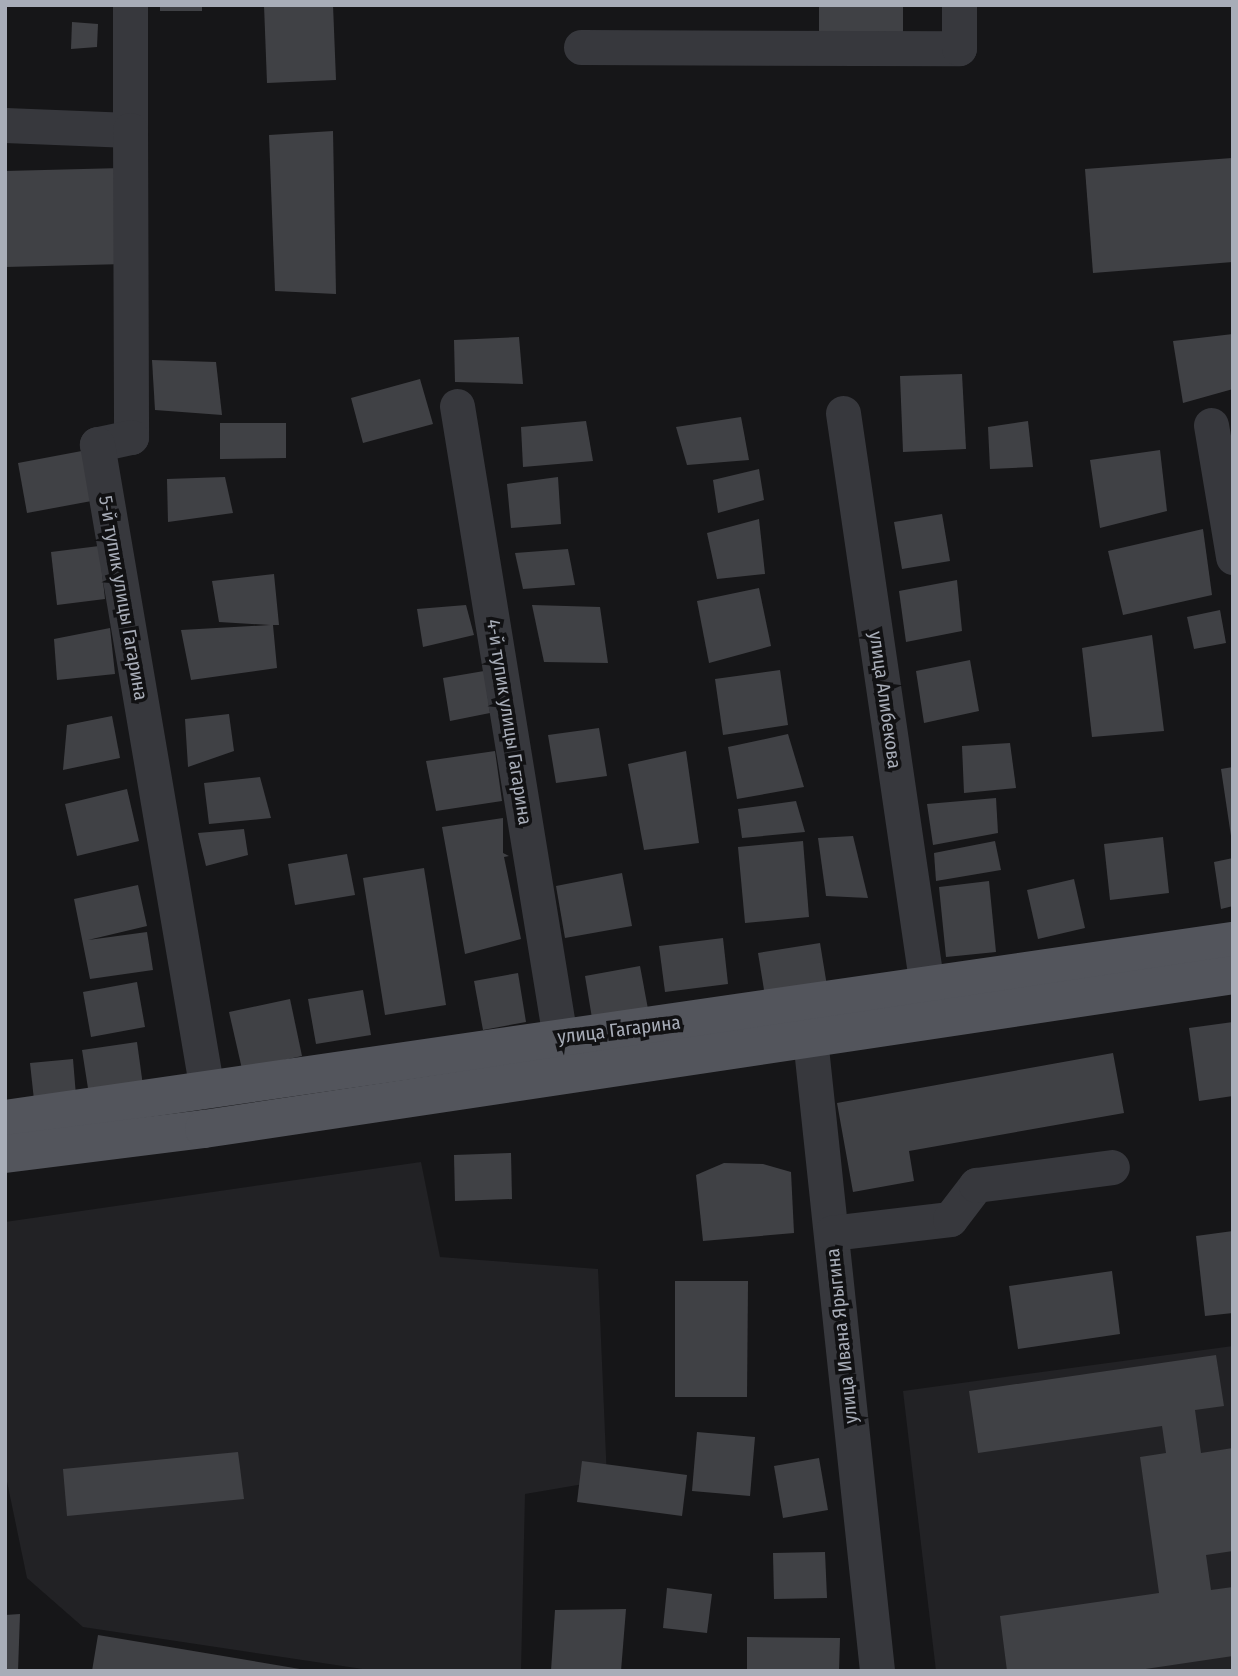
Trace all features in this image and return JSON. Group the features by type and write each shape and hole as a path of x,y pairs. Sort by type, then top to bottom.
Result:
{"main road":[{"name":"улица Гагарина","path":"5,1119 1233,941"},
{"name":"улица Гагарина","path":"5,1154 810,1039 1233,975"}],"street":[{"path":"5,125 130,130 130,5"},
{"path":"581,47 959,48 959,5"},
{"name":"5-й тупик улицы Гагарина","path":"130,130 131,437 97,444 207,1090"},
{"name":"4-й тупик улицы Гагарина","path":"457,406 560,1038"},
{"name":"улица Алибекова","path":"843,413 927,987"},
{"path":"1211,425 1233,557"},
{"name":"улица Ивана Ярыгина","path":"806,1002 877,1671"},
{"path":"831,1233 950,1219 976,1185 1112,1167"}],"shaded area":[{"path":"421,1162 440,1257 598,1269 607,1480 525,1494 521,1671 376,1671 83,1627 27,1578 5,1472 5,1222"},
{"path":"1233,1346 1233,1671 936,1671 903,1391"}],"building":[{"path":"160,5 202,5 202,11 160,11"},
{"path":"264,5 333,5 336,80 267,83"},
{"path":"819,5 903,5 903,39 819,39"},
{"path":"72,22 98,24 97,47 71,49"},
{"path":"333,131 336,294 275,291 269,135"},
{"path":"1232,158 1233,262 1093,273 1085,169"},
{"path":"122,168 125,264 5,267 5,171"},
{"path":"1233,334 1233,389 1183,403 1173,341"},
{"path":"519,337 523,384 455,382 454,340"},
{"path":"152,360 216,362 222,415 155,410"},
{"path":"962,374 966,449 903,452 900,376"},
{"path":"420,379 433,424 363,443 351,398"},
{"path":"741,417 749,460 687,465 676,427"},
{"path":"586,421 593,461 523,467 521,427"},
{"path":"1028,421 1033,467 990,469 988,427"},
{"path":"220,423 286,423 286,458 220,459"},
{"path":"87,450 97,500 27,513 18,463"},
{"path":"1160,450 1167,511 1100,528 1090,460"},
{"path":"759,469 764,500 718,513 713,480"},
{"path":"225,477 233,513 168,522 167,479"},
{"path":"558,477 561,524 511,528 507,484"},
{"path":"942,514 950,561 902,569 894,522"},
{"path":"759,519 765,574 717,579 707,533"},
{"path":"1203,529 1212,595 1123,615 1108,551"},
{"path":"99,546 105,599 57,605 51,552"},
{"path":"568,549 575,585 523,589 515,553"},
{"path":"274,574 279,625 273,625 277,668 191,680 181,630 270,625 219,622 212,581"},
{"path":"957,580 962,631 906,642 899,591"},
{"path":"759,588 771,646 709,663 697,601"},
{"path":"466,605 474,635 423,647 417,609"},
{"path":"532,605 600,607 608,663 544,662"},
{"path":"1220,610 1226,643 1194,649 1187,617"},
{"path":"110,628 115,674 57,680 54,639"},
{"path":"1152,635 1164,731 1092,737 1082,648"},
{"path":"970,660 979,711 924,723 916,671"},
{"path":"780,670 788,725 723,735 715,679"},
{"path":"484,671 490,713 450,721 443,678"},
{"path":"229,714 234,751 188,767 185,719"},
{"path":"112,716 120,758 63,770 67,725"},
{"path":"599,728 607,776 556,783 548,735"},
{"path":"788,734 804,787 737,799 728,747"},
{"path":"1010,743 1016,788 964,793 962,746"},
{"path":"495,751 502,801 436,811 426,761"},
{"path":"686,751 699,843 644,850 628,764"},
{"path":"1233,767 1233,836 1231,836 1221,769"},
{"path":"260,777 271,818 209,824 204,783"},
{"path":"127,789 139,841 77,856 65,804"},
{"path":"996,798 998,833 933,845 927,804"},
{"path":"796,801 805,832 742,838 738,809"},
{"path":"503,818 503,853 509,856 504,857 521,939 465,954 442,827"},
{"path":"244,829 248,855 206,866 198,833"},
{"path":"853,836 868,898 826,896 818,838"},
{"path":"1163,837 1169,893 1110,900 1104,844"},
{"path":"803,841 809,917 745,923 738,847"},
{"path":"995,841 1001,870 936,881 934,853"},
{"path":"347,854 355,895 295,905 288,864"},
{"path":"1233,858 1233,906 1221,909 1214,862"},
{"path":"424,868 446,1005 385,1015 363,878"},
{"path":"622,873 632,926 565,938 556,886"},
{"path":"1074,879 1085,928 1038,939 1027,890"},
{"path":"989,881 996,952 946,957 939,887"},
{"path":"138,885 147,926 88,940 147,932 153,970 90,979 74,899"},
{"path":"723,938 728,984 665,992 659,946"},
{"path":"820,943 827,986 765,996 758,953"},
{"path":"640,966 648,1009 592,1018 585,976"},
{"path":"518,973 526,1022 483,1030 474,981"},
{"path":"137,982 145,1027 91,1037 83,992"},
{"path":"363,990 371,1035 316,1044 308,999"},
{"path":"290,999 302,1056 242,1069 229,1012"},
{"path":"1233,1022 1233,1096 1199,1101 1189,1028"},
{"path":"137,1042 144,1093 90,1101 82,1050"},
{"path":"1113,1053 1124,1113 909,1151 914,1181 853,1192 837,1103"},
{"path":"73,1059 76,1096 34,1100 30,1063"},
{"path":"511,1153 512,1199 455,1201 454,1155"},
{"path":"724,1163 763,1164 791,1172 794,1233 703,1241 696,1175"},
{"path":"1233,1231 1233,1313 1205,1316 1196,1236"},
{"path":"1112,1271 1120,1334 1018,1349 1009,1286"},
{"path":"675,1281 748,1281 747,1397 675,1397"},
{"path":"1216,1355 1224,1406 1195,1410 1201,1453 1233,1448 1233,1551 1206,1555 1211,1590 1233,1587 1233,1656 1132,1671 1007,1671 1000,1616 1159,1593 1140,1457 1166,1453 1162,1426 978,1453 969,1391"},
{"path":"697,1432 755,1437 750,1496 692,1491"},
{"path":"238,1452 244,1499 67,1516 63,1469"},
{"path":"819,1458 828,1510 783,1518 774,1466"},
{"path":"582,1461 687,1475 682,1516 577,1502"},
{"path":"825,1552 827,1598 774,1599 773,1553"},
{"path":"667,1588 712,1594 707,1633 663,1628"},
{"path":"626,1609 621,1671 551,1671 555,1610"},
{"path":"20,1614 18,1671 5,1671 5,1615"},
{"path":"98,1635 300,1669 300,1671 92,1671"},
{"path":"747,1637 840,1638 839,1671 747,1671"}]}
